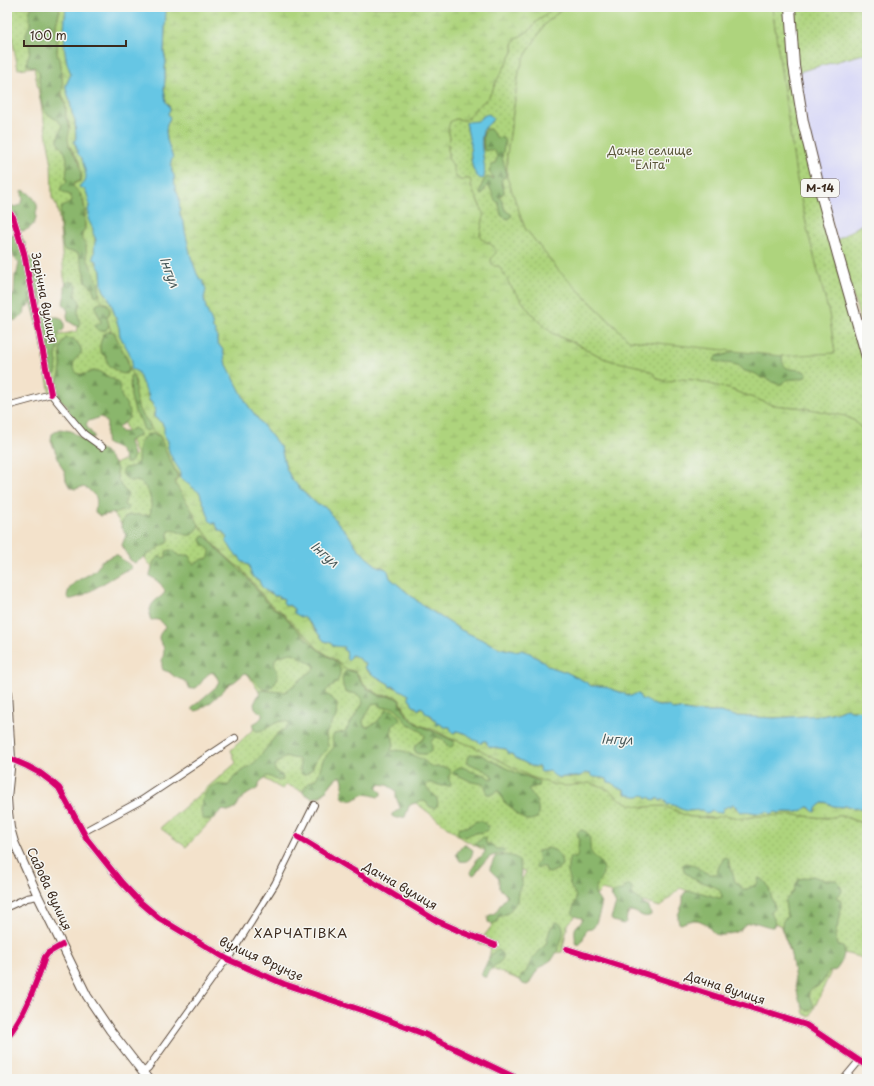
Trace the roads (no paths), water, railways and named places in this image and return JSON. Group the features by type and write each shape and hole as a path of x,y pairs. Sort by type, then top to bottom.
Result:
{"highway":[{"name":"М-14","path":"790,7 794,66 803,122 867,358"}],"street":[{"name":"Зарічна вулиця","path":"7,210 13,217 24,253 51,394 84,434 102,447"},
{"path":"7,406 51,394"},
{"name":"Садова вулиця","path":"7,693 9,827 14,842 38,896 87,996 110,1030 147,1077"},
{"path":"83,832 142,800 235,738"},
{"name":"вулиця Фрунзе","path":"9,765 27,766 40,773 59,788 87,839 138,901 159,918 227,959 284,984 367,1012 424,1034 518,1079"},
{"name":"Садова вулиця","path":"147,1077 148,1068 227,959 275,884 314,805"},
{"name":"Дачна вулиця","path":"298,837 437,921 495,945"},
{"path":"7,907 28,898 38,896"},
{"path":"7,1037 13,1029 30,995 45,957 48,953 62,945"},
{"name":"Дачна вулиця","path":"567,949 806,1026 867,1066"},
{"path":"844,1079 858,1061"}],"water":[{"name":"Інгул","path":"66,7 166,7 164,52 166,62 164,89 166,102 170,110 168,113 170,118 166,131 167,140 173,158 171,161 172,172 174,175 175,188 179,197 180,215 184,224 191,257 197,274 203,281 206,290 204,298 206,308 217,336 217,342 223,350 225,361 247,404 281,448 286,468 291,478 303,492 318,505 327,508 366,557 377,566 386,569 390,578 422,605 461,630 500,648 514,651 521,650 530,653 548,666 566,672 591,686 603,686 631,696 639,694 641,699 647,700 658,706 668,706 674,710 679,709 697,712 720,712 735,716 774,718 821,715 847,708 851,710 867,711 867,807 860,809 857,807 854,809 848,806 833,806 825,802 818,806 815,812 807,807 804,810 797,812 775,812 773,814 767,811 761,813 741,812 732,804 731,808 728,806 723,808 722,812 717,813 711,810 710,813 706,814 702,810 687,811 673,805 667,805 664,799 660,801 658,798 656,800 651,799 650,797 647,799 645,795 636,796 626,794 624,789 616,787 613,783 608,782 607,779 593,777 591,774 585,773 576,777 557,777 550,771 542,772 540,771 539,767 531,766 514,757 512,754 508,754 506,749 490,747 486,741 483,741 481,744 467,734 457,731 453,733 450,727 444,727 439,723 438,725 436,724 436,721 431,715 425,713 424,709 421,707 418,710 412,705 409,695 393,686 390,687 389,684 372,674 364,667 366,665 365,663 355,656 351,655 348,661 346,651 343,650 344,647 334,646 329,642 324,641 305,617 301,617 294,613 294,609 289,605 286,606 283,602 284,599 274,596 272,593 264,589 259,580 252,575 249,565 242,562 239,556 233,552 226,542 228,538 225,533 219,530 215,523 212,523 209,520 200,493 180,478 180,471 168,448 168,441 164,435 164,427 162,423 154,417 155,410 149,400 148,394 138,372 131,369 132,361 129,352 120,336 112,306 102,286 101,271 97,261 93,257 96,240 88,219 88,195 83,188 80,188 79,186 85,182 86,173 82,158 78,154 74,142 76,138 75,120 66,89 66,85 71,74 67,63 64,46"},
{"path":"488,114 493,119 483,131 481,143 485,172 484,178 481,179 477,176 473,168 466,123 478,121 483,116"}],"district":[{"name":"ХАРЧАТІВКА","path":"301,933"}],"park label":[{"name":"Дачне селище \"Еліта\"","path":"650,158"}]}
